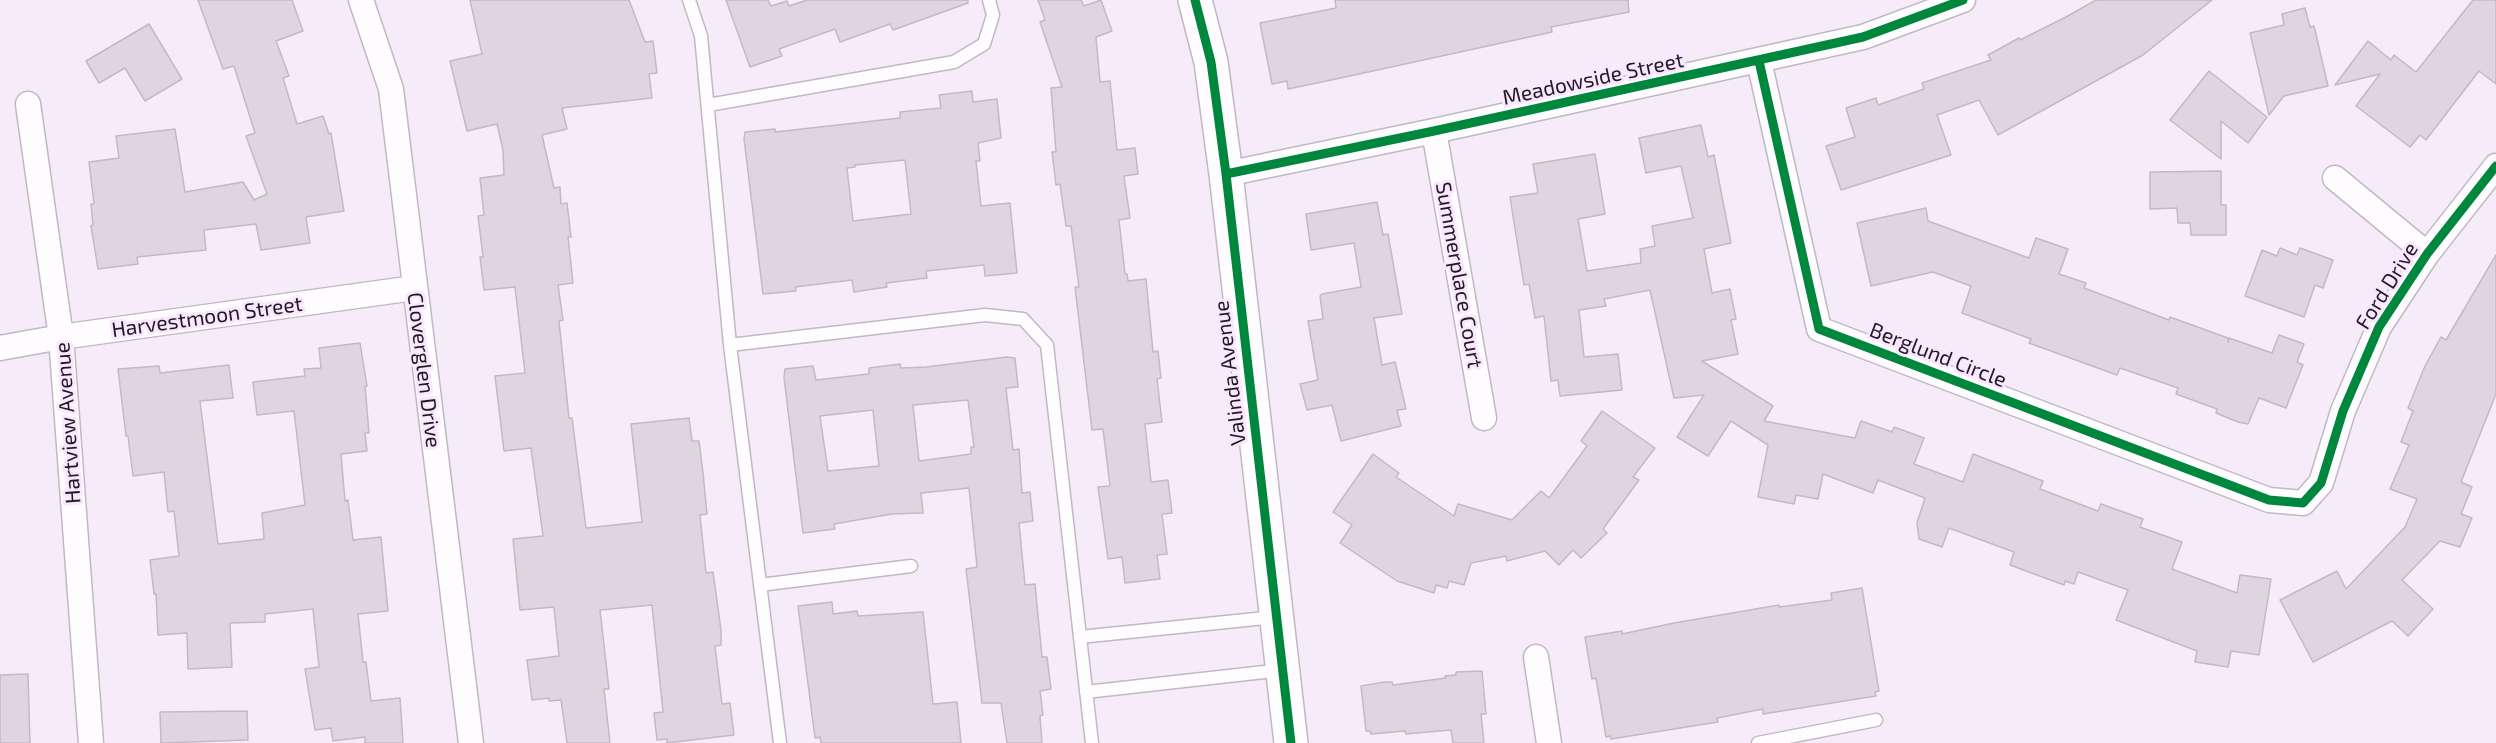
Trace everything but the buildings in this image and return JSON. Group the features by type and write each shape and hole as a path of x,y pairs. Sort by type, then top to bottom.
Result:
{"main road":[{"name":"Valinda Avenue","path":"1195,0 1211,62 1226,174 1291,743"}],"street":[{"name":"Cloverglen Drive","path":"361,0 391,89 471,743"},
{"name":"Meadowside Street","path":"1226,174 1863,37 1964,0"},
{"name":"Berglund Circle","path":"1759,61 1819,329 2269,500 2303,503"},
{"name":"Hartview Avenue","path":"28,104 61,336 91,743"},
{"name":"Summerplace Court","path":"1434,131 1484,418"},
{"name":"Ford Drive","path":"2303,503 2321,483 2343,411 2379,327 2427,254 2496,166"},
{"path":"2335,178 2427,254"},
{"name":"Harvestmoon Street","path":"0,348 61,336 414,288"},
{"path":"1536,657 1549,743"}],"lane":[{"path":"689,0 701,36 730,345 780,743"},
{"path":"708,105 954,62 984,44 993,15 989,0"},
{"path":"730,345 985,315 1023,319 1047,345 1092,743"},
{"path":"760,585 911,566"},
{"path":"1080,638 1276,617"},
{"path":"1086,692 1282,670"},
{"path":"1758,743 1876,720"}],"cycle path":[{"path":"1195,0 1211,62 1226,174 1291,743"},
{"path":"1226,174 1863,37 1963,0"},
{"path":"1759,61 1819,329 2269,500 2303,503 2321,483 2343,411 2379,327 2427,254 2496,166"}]}
